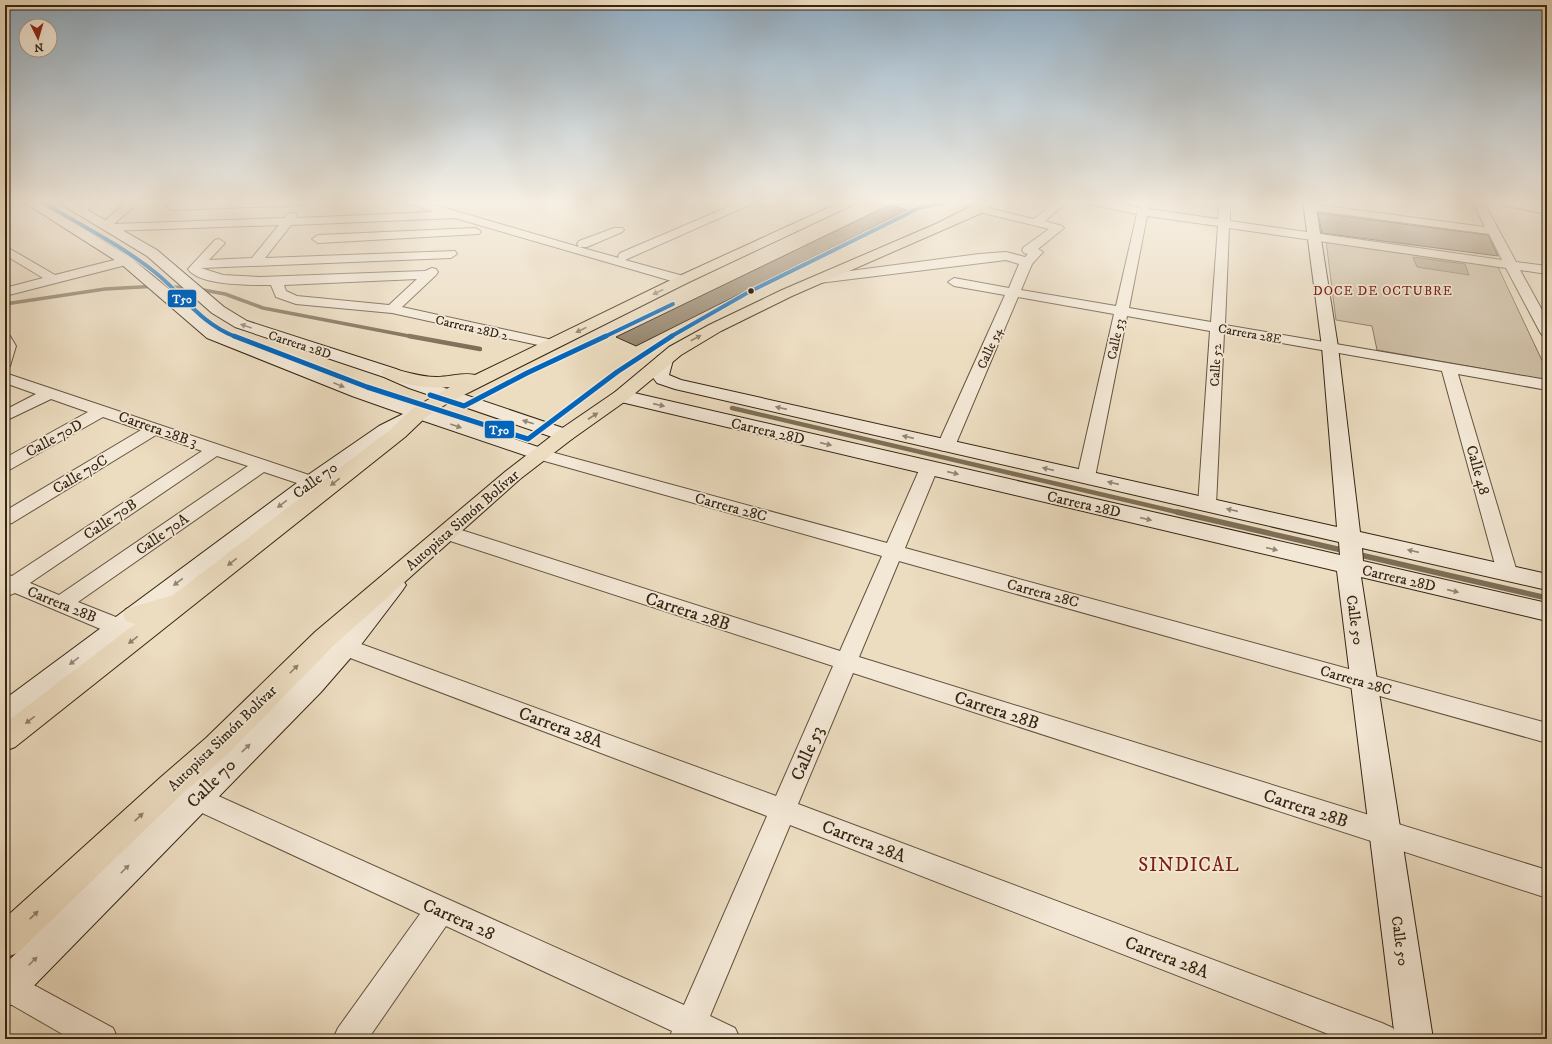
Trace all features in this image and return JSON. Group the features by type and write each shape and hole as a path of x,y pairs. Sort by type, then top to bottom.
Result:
{"highway":[{"path":"5,739 398,434 419,413 448,395 688,278 750,250"},
{"name":"Autopista Simón Bolívar","path":"5,941 171,786 216,747 324,639 448,533 512,475 565,435 621,396 664,360 689,342 715,328 885,250"},
{"path":"390,373 419,382 452,382 474,378 513,363"},
{"path":"127,621 186,598"}],"street":[{"path":"5,250 54,280"},
{"name":"Carrera 28D","path":"107,250 126,261 213,334 358,392 540,454"},
{"name":"Carrera 28D","path":"146,250 178,274 218,310 241,324 390,373 415,384 565,435"},
{"path":"212,250 194,269 198,273 243,280 285,281 428,275"},
{"path":"255,262 265,250"},
{"path":"392,309 456,250"},
{"path":"587,250 688,278"},
{"path":"603,250 688,278"},
{"path":"624,256 639,250"},
{"name":"Calle 54","path":"946,446 1026,263 1037,252 1028,250"},
{"name":"Calle 53","path":"1086,477 1135,250"},
{"name":"Calle 52","path":"1207,505 1222,250"},
{"name":"Calle 50","path":"1316,250 1330,347 1349,552 1364,682 1414,1039"},
{"path":"1407,250 1547,270"},
{"path":"1502,250 1547,332"},
{"path":"198,264 451,254"},
{"path":"819,279 979,258 1006,256 1019,259 1026,263"},
{"path":"285,281 303,260"},
{"path":"5,292 126,261"},
{"name":"Carrera 28D 2","path":"285,281 278,285 278,291 283,296 296,300 392,309 552,344"},
{"name":"Carrera 28E","path":"954,282 1547,385"},
{"path":"5,339 9,346 5,363"},
{"name":"Carrera 28D","path":"664,360 660,375 663,379 669,382 1207,505 1349,552 1547,612"},
{"name":"Calle 48","path":"1449,368 1507,572"},
{"name":"Carrera 28B 3","path":"5,378 312,482"},
{"path":"356,450 380,418 379,408 372,399 358,392"},
{"path":"5,416 50,393"},
{"name":"Carrera 28D","path":"621,396 929,468 1349,552 1507,572 1547,582"},
{"name":"Calle 70D","path":"5,466 103,410"},
{"name":"Calle 70","path":"5,714 356,450 386,430 419,413"},
{"name":"Calle 70C","path":"5,519 156,428"},
{"name":"Calle 70B","path":"8,585 216,449"},
{"name":"Carrera 28C","path":"540,454 1547,733"},
{"name":"Calle 70A","path":"61,604 262,465"},
{"name":"Calle 53","path":"688,1032 929,468"},
{"name":"Carrera 28B","path":"448,533 846,662 1547,884"},
{"name":"Calle 70","path":"6,987 312,684 345,647 407,568"},
{"name":"Carrera 28B","path":"8,585 61,604 127,621"},
{"name":"Carrera 28A","path":"345,647 783,810 1382,1039"},
{"name":"Carrera 28","path":"196,798 440,910 688,1032 724,1039"},
{"path":"349,1039 440,910"},
{"path":"6,987 102,1039"}],"shaded area":[{"path":"1327,250 1388,250 1497,265 1547,371 1547,380 1377,350 1372,326 1336,320"},
{"path":"1413,257 1465,264 1469,275 1417,267"}],"building":[{"path":"797,250 828,250 636,346 616,337"},
{"path":"1450,250 1495,250 1498,256"}],"waterway":[{"path":"5,304 105,289 158,286 188,288"},
{"path":"198,289 225,294 263,308 414,337"},
{"path":"409,336 480,349"},
{"path":"732,408 1181,513"},
{"path":"1177,512 1346,551"},
{"path":"1356,554 1547,598"}],"transit line":[{"name":"T50","path":"121,250 157,274 191,308 222,331 367,387 528,439 617,372 680,330 747,293 835,250"},
{"name":"T50","path":"430,395 464,406 527,373 673,304"}],"district":[{"name":"DOCE DE OCTUBRE","path":"1383,290"},
{"name":"SINDICAL","path":"1189,864"}]}
